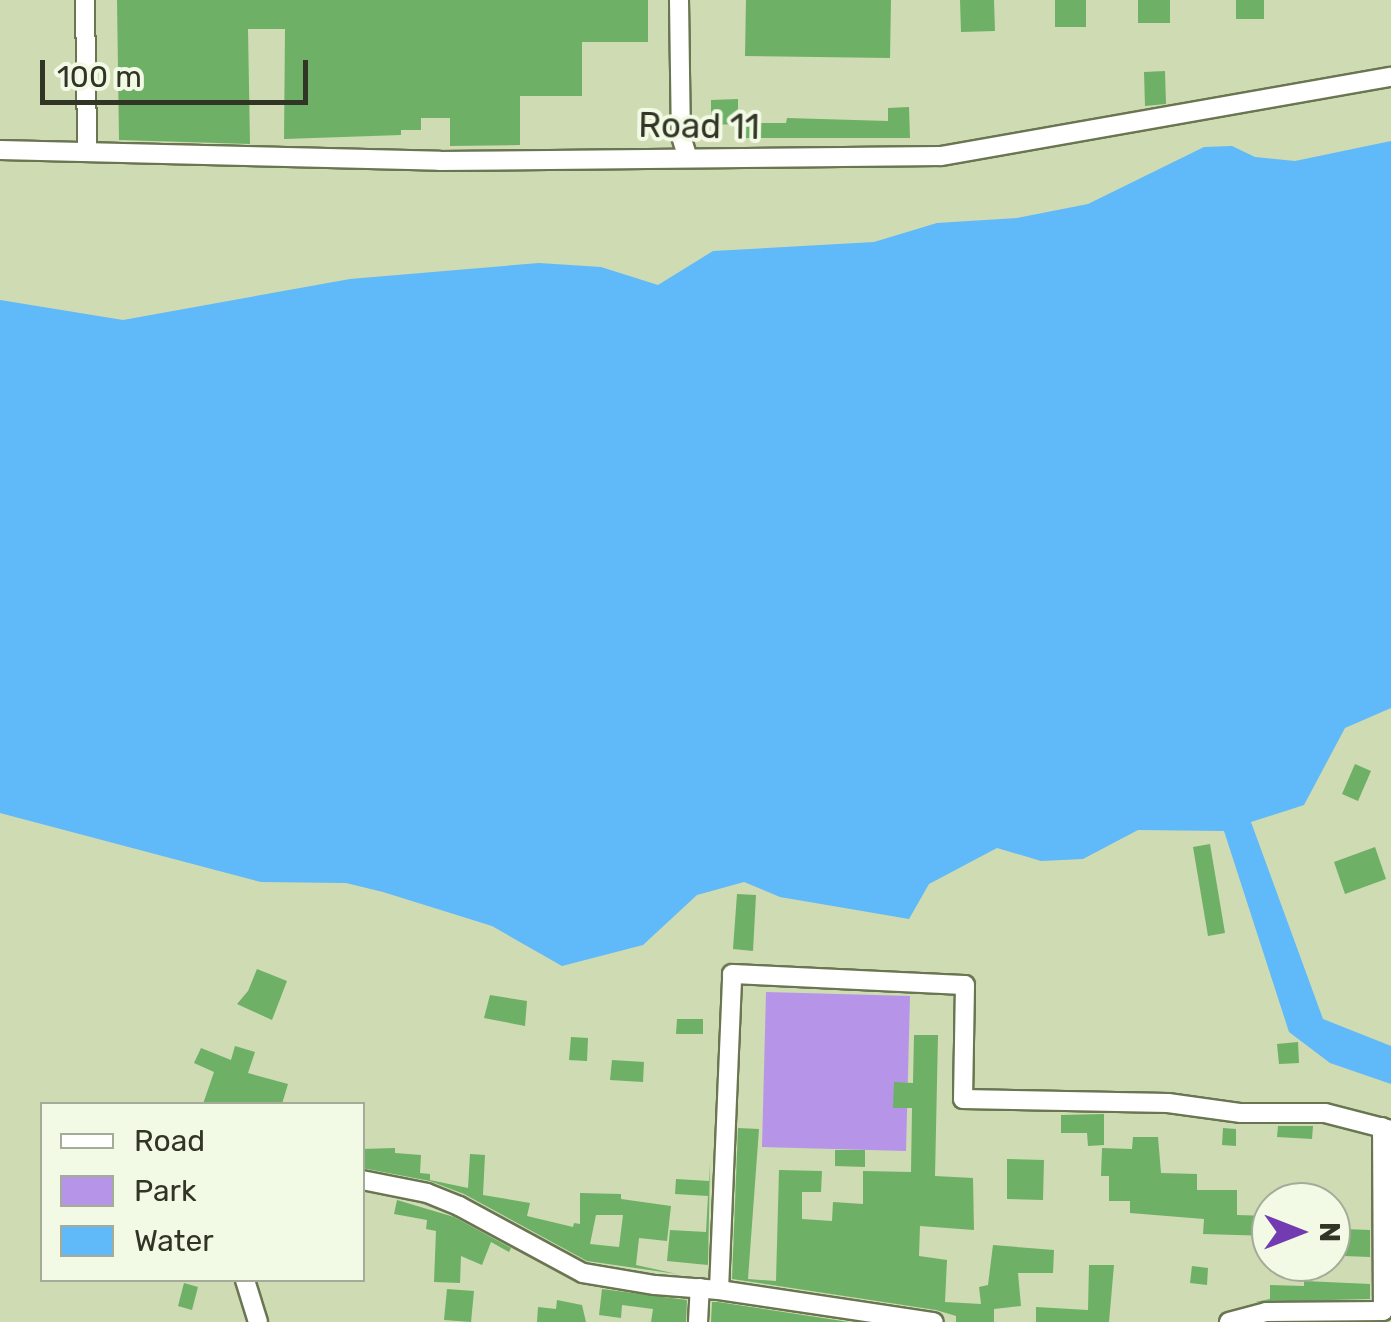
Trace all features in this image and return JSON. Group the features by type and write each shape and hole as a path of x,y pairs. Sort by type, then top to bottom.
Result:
{"street":[{"path":"85,0 88,151"},
{"path":"679,0 681,136 687,156"},
{"name":"Road 11","path":"0,150 311,160 941,156 1391,77"},
{"path":"698,1322 709,1289 732,974 965,985 964,1099 1168,1103 1241,1113 1325,1113 1386,1128 1384,1311 1266,1312 1229,1322"},
{"path":"365,1181 428,1193 459,1206 583,1273 934,1322"},
{"path":"246,1282 258,1322"}],"green space":[{"path":"766,992 910,996 906,1151 762,1147"}],"water":[{"path":"1391,141 1391,708 1345,728 1304,805 1251,822 1323,1019 1391,1046 1391,1084 1330,1063 1289,1032 1224,831 1138,830 1083,859 1041,861 997,848 929,884 909,919 780,897 744,882 697,895 643,945 562,966 492,926 383,892 346,883 261,882 0,813 0,300 123,320 350,279 539,263 601,267 658,285 713,251 874,242 937,223 1017,218 1088,204 1204,147 1232,146 1255,157 1295,161"}],"building":[{"path":"117,0 648,0 648,42 582,42 582,96 520,96 520,145 450,146 450,118 421,118 421,130 401,130 401,135 284,139 285,29 248,29 250,144 119,140"},
{"path":"746,0 891,0 890,58 745,56"},
{"path":"960,0 994,0 995,31 961,32"},
{"path":"1055,0 1086,0 1086,27 1055,27"},
{"path":"1138,0 1170,0 1170,23 1138,23"},
{"path":"1236,0 1264,0 1264,19 1236,19"},
{"path":"1165,71 1166,104 1145,106 1144,72"},
{"path":"738,99 738,124 711,125 711,100"},
{"path":"909,107 910,138 743,138 743,123 786,123 787,118 888,121 888,108"},
{"path":"1355,764 1371,771 1358,801 1342,794"},
{"path":"1210,844 1225,933 1208,936 1193,847"},
{"path":"1375,847 1386,879 1345,894 1334,862"},
{"path":"737,894 756,895 753,951 733,949"},
{"path":"257,969 287,981 272,1020 237,1004 248,991"},
{"path":"490,995 527,1001 525,1026 484,1018"},
{"path":"677,1019 703,1019 703,1034 676,1034"},
{"path":"914,1035 938,1035 935,1176 973,1178 974,1230 920,1226 919,1256 947,1260 945,1302 981,1304 979,1287 988,1285 993,1245 1054,1250 1053,1273 1018,1273 1021,1306 994,1309 994,1322 956,1322 956,1316 936,1310 732,1279 738,1128 759,1129 748,1279 776,1281 779,1170 822,1171 821,1192 802,1192 802,1219 832,1221 833,1202 863,1204 863,1171 911,1172 912,1108 893,1108 894,1082 913,1083"},
{"path":"571,1037 588,1038 587,1061 569,1060"},
{"path":"1298,1042 1299,1063 1279,1064 1277,1044"},
{"path":"235,1046 255,1052 248,1073 288,1084 283,1102 204,1102 214,1072 194,1063 201,1048 231,1060"},
{"path":"612,1060 644,1062 643,1082 610,1080"},
{"path":"1104,1114 1104,1145 1088,1146 1087,1133 1061,1133 1061,1115"},
{"path":"1278,1126 1313,1126 1312,1139 1277,1137"},
{"path":"1223,1128 1236,1129 1236,1146 1222,1145"},
{"path":"1133,1137 1158,1137 1161,1173 1197,1174 1197,1190 1237,1190 1237,1215 1251,1215 1251,1235 1203,1234 1204,1219 1130,1213 1130,1201 1109,1201 1109,1176 1101,1176 1102,1148 1132,1149"},
{"path":"395,1148 395,1153 421,1155 420,1173 430,1174 430,1180 468,1188 470,1154 485,1155 483,1195 530,1203 527,1216 573,1227 574,1223 580,1224 580,1193 621,1194 621,1199 671,1206 667,1241 639,1238 636,1265 677,1274 587,1261 464,1194 430,1181 365,1169 365,1149","holes":["596,1215 623,1215 619,1247 590,1244"]},
{"path":"835,1150 865,1150 865,1167 835,1166"},
{"path":"1007,1159 1044,1160 1043,1200 1007,1199"},
{"path":"710,1162 708,1265 667,1261 670,1230 706,1232 708,1196 675,1194 676,1179 709,1181"},
{"path":"397,1200 454,1217 511,1248 509,1252 491,1242 482,1265 461,1256 460,1283 434,1282 436,1231 426,1229 427,1220 394,1214"},
{"path":"1351,1229 1370,1230 1370,1257 1351,1256"},
{"path":"1089,1265 1114,1265 1109,1322 1036,1322 1036,1307 1088,1310"},
{"path":"1192,1266 1208,1268 1207,1285 1190,1283"},
{"path":"1304,1282 1370,1284 1370,1299 1255,1302 1270,1299 1270,1285 1304,1286"},
{"path":"184,1283 198,1287 192,1310 178,1306"},
{"path":"447,1289 474,1291 471,1322 444,1320"},
{"path":"602,1289 687,1300 686,1322 651,1322 653,1309 622,1305 621,1318 599,1315"},
{"path":"557,1300 582,1305 586,1322 537,1322 538,1307 556,1309"},
{"path":"712,1302 718,1302 849,1322 711,1322"}]}
